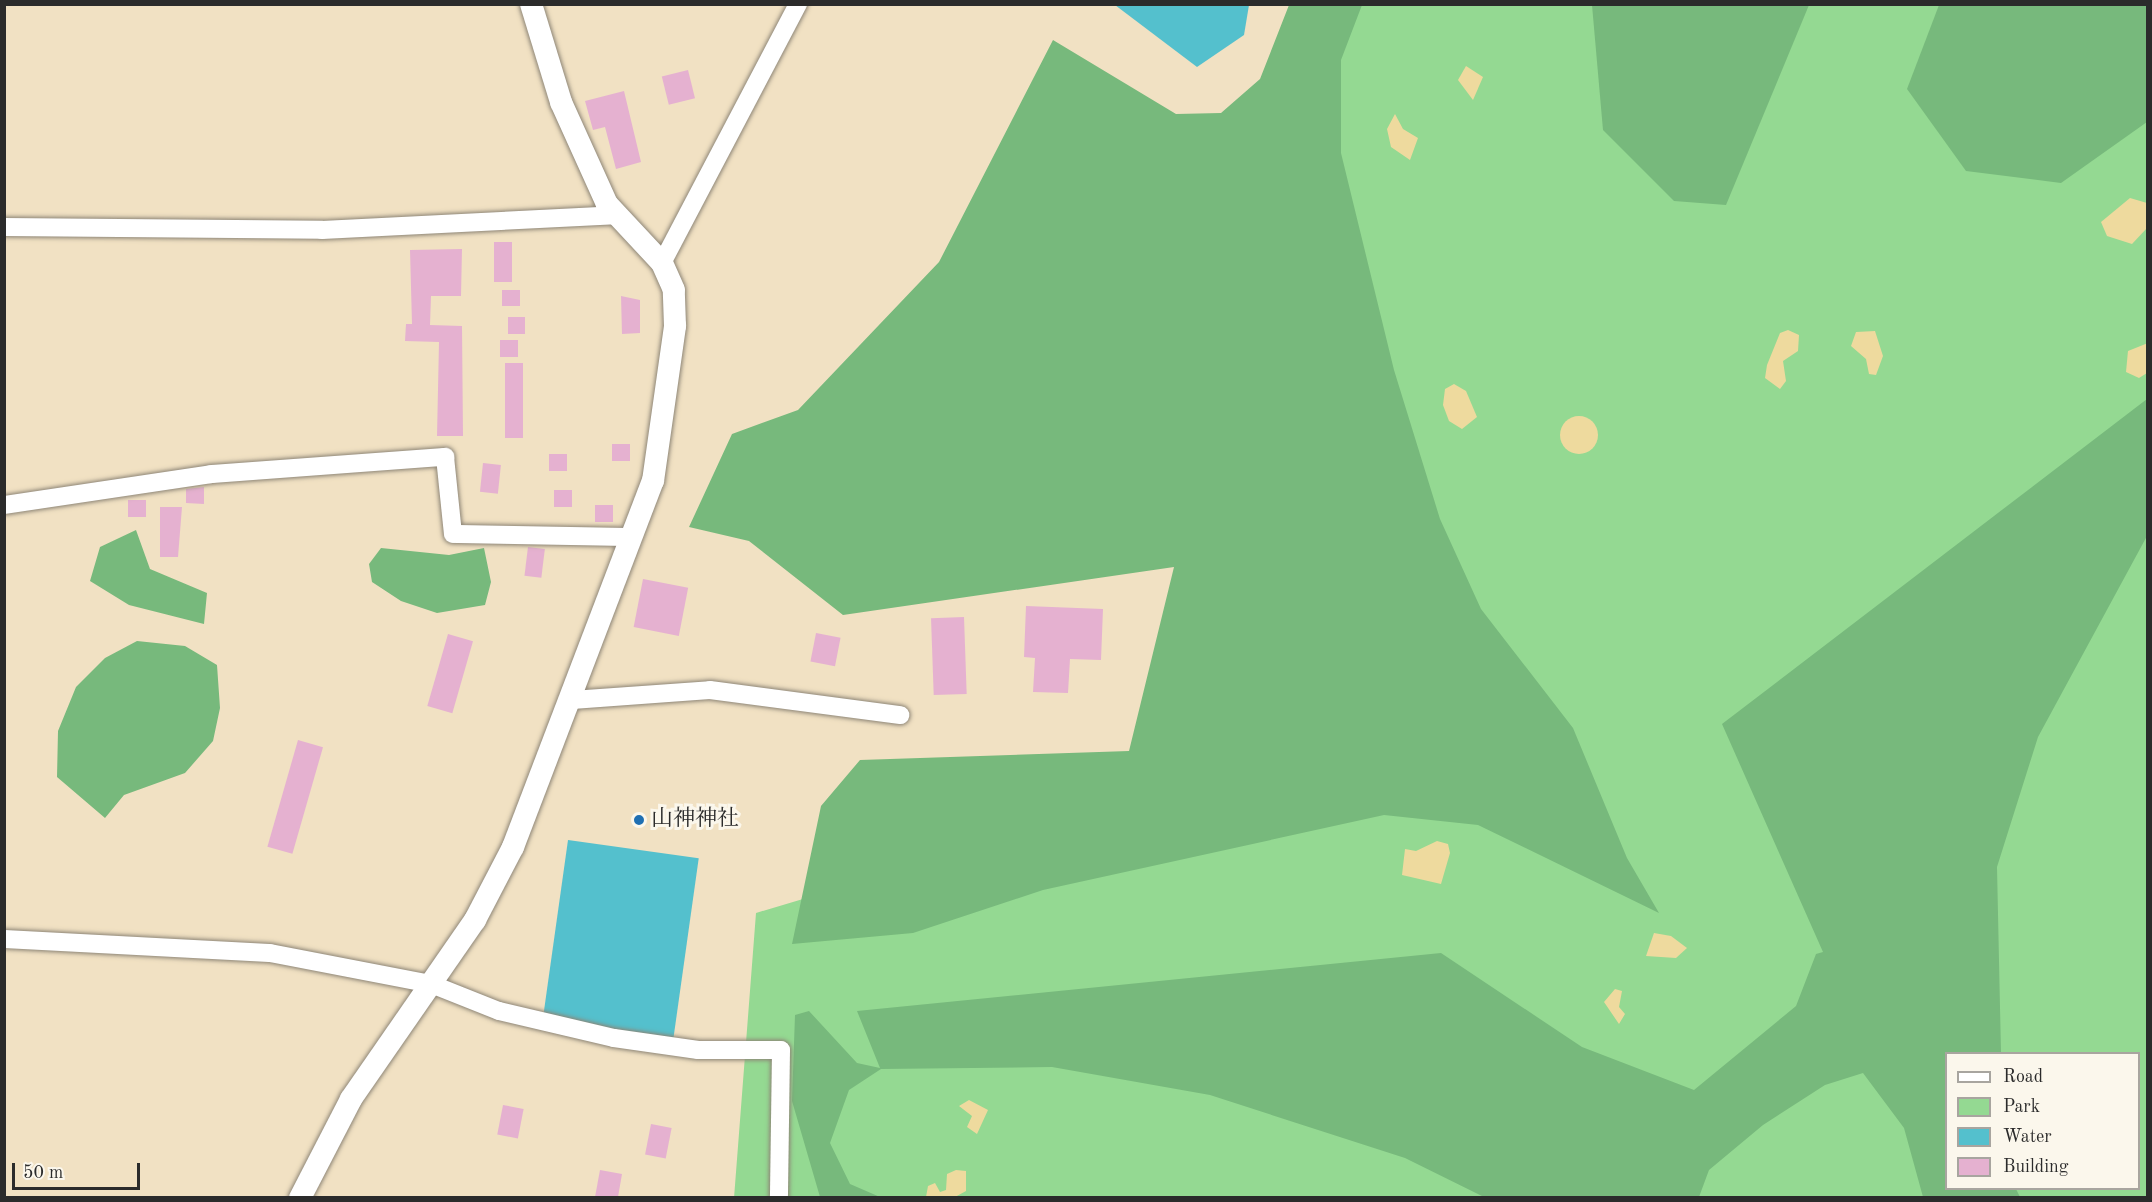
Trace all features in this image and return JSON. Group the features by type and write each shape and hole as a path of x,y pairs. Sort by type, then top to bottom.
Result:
{"street":[{"path":"300,1197 351,1099 475,920 513,847 572,700 653,482 675,326 674,290 662,263 615,215 561,102 531,4"},
{"path":"662,263 798,4"},
{"path":"4,227 322,230 615,215"},
{"path":"4,505 211,474 445,457 453,534 632,537"},
{"path":"572,700 710,690 900,715"},
{"path":"4,939 270,953 431,984 499,1011 614,1038 698,1050 781,1050 779,1197"}],"green space":[{"path":"1289,5 1362,5 1341,60 1341,153 1394,370 1440,519 1481,609 1573,728 1627,858 1659,913 1478,825 1384,815 1043,890 913,933 792,944 821,806 860,760 1129,751 1174,567 843,615 749,541 689,527 732,434 798,410 939,262 1053,40 1176,114 1221,113 1260,79"},
{"path":"1301,5 2147,5 2147,1197 734,1198 756,913 1425,713"},
{"path":"1592,5 1809,5 1726,205 1674,201 1603,130"},
{"path":"1939,5 2147,5 2147,122 2061,183 1966,171 1907,89"},
{"path":"2147,399 2147,536 2038,737 1997,867 2001,1052 1945,1052 1945,1190 2016,1190 2020,1197 1923,1197 1904,1128 1863,1073 1825,1085 1763,1125 1709,1170 1699,1197 1486,1198 1405,1158 1210,1095 1052,1067 881,1069 849,1090 830,1143 850,1184 880,1197 820,1197 792,1101 795,1015 809,1011 857,1063 880,1068 857,1011 1441,953 1582,1047 1694,1090 1796,1006 1816,954 1823,952 1722,724"},
{"path":"136,530 150,569 207,593 204,624 129,605 90,581 100,547"},
{"path":"381,548 449,555 484,548 491,582 485,605 437,613 401,601 372,582 369,564"},
{"path":"137,641 185,646 217,665 220,708 213,741 185,773 124,795 105,818 57,777 58,731 76,687 105,658"}],"sand":[{"path":"1466,66 1483,77 1473,100 1458,80"},
{"path":"1395,114 1403,129 1418,138 1410,160 1391,147 1387,129"},
{"path":"2130,198 2147,203 2147,228 2132,244 2107,236 2101,222"},
{"path":"1788,330 1799,335 1798,351 1783,361 1786,381 1780,389 1765,378 1767,365 1780,333"},
{"path":"1875,331 1883,356 1876,375 1869,374 1866,359 1851,346 1856,332"},
{"path":"2148,343 2147,373 2139,378 2126,372 2128,351"},
{"path":"1454,384 1466,391 1477,417 1462,429 1449,421 1443,405 1445,389"},
{"path":"1579,416 1592,422 1598,435 1592,448 1579,454 1566,448 1560,435 1566,422"},
{"path":"1437,841 1448,844 1450,853 1441,884 1402,875 1405,849 1416,851"},
{"path":"1654,933 1671,936 1687,948 1676,958 1646,956"},
{"path":"1615,989 1622,991 1619,1007 1625,1014 1619,1024 1604,1002"},
{"path":"969,1100 988,1110 977,1134 967,1127 972,1116 959,1106"},
{"path":"956,1170 966,1171 966,1191 955,1197 926,1197 928,1186 935,1183 940,1192 946,1190 947,1174"}],"water":[{"path":"1115,5 1249,5 1244,35 1197,67"},
{"path":"568,840 699,858 673,1039 543,1020"}],"building":[{"path":"688,70 695,98 669,105 662,77"},
{"path":"624,91 641,162 616,169 605,127 593,130 585,101"},
{"path":"494,242 512,242 512,282 494,282"},
{"path":"462,249 461,296 431,296 430,325 462,326 463,436 437,436 439,342 405,341 406,324 412,324 410,250"},
{"path":"502,290 520,290 520,306 502,306"},
{"path":"621,296 640,300 640,333 622,334"},
{"path":"508,317 525,317 525,334 508,334"},
{"path":"500,340 518,340 518,357 500,357"},
{"path":"505,363 523,363 523,438 505,438"},
{"path":"612,444 630,444 630,461 612,461"},
{"path":"549,454 567,454 567,471 549,471"},
{"path":"483,463 501,465 498,494 480,492"},
{"path":"204,487 204,504 186,503 186,489"},
{"path":"554,490 572,490 572,507 554,507"},
{"path":"128,500 146,500 146,517 128,517"},
{"path":"595,505 613,505 613,522 595,522"},
{"path":"160,507 182,507 178,557 160,557"},
{"path":"528,547 545,549 541,578 524,576"},
{"path":"643,579 688,588 679,636 634,627"},
{"path":"1026,606 1103,609 1101,660 1070,659 1068,693 1033,692 1035,658 1024,657"},
{"path":"964,617 967,694 934,695 931,618"},
{"path":"816,633 841,638 835,666 810,661"},
{"path":"448,634 473,641 452,713 427,706"},
{"path":"298,740 323,747 292,854 267,847"},
{"path":"503,1105 524,1109 518,1138 497,1134"},
{"path":"651,1124 672,1128 666,1158 645,1154"},
{"path":"600,1170 622,1174 618,1197 595,1197"}],"place":[{"name":"山神神社","path":"639,820"}]}
